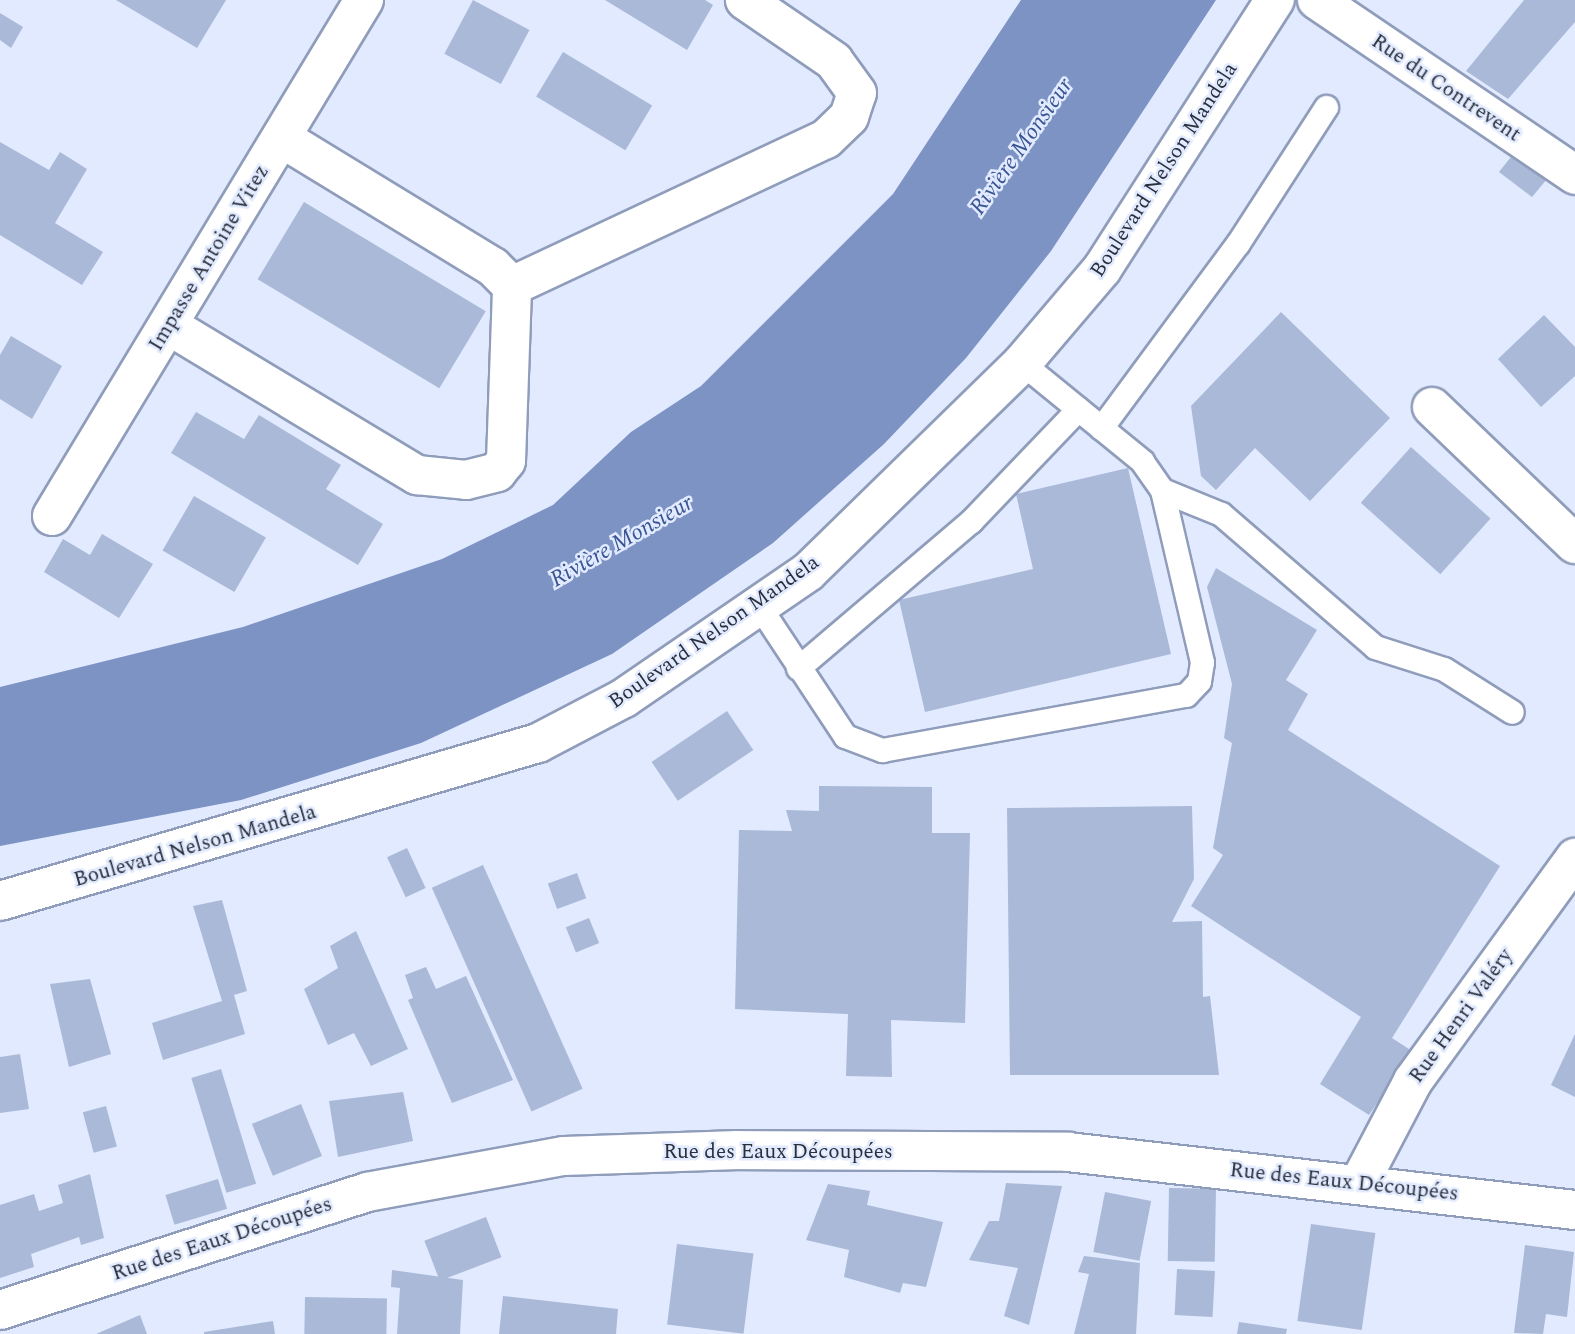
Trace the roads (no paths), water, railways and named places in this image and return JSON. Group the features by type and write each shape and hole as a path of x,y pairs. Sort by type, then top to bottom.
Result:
{"street":[{"name":"Impasse Antoine Vitez","path":"52,516 364,0"},
{"path":"512,286 826,139 849,117 857,93 834,61 745,0"},
{"name":"Boulevard Nelson Mandela","path":"0,901 538,743 624,698 808,572 1022,363 1102,269 1275,0"},
{"name":"Rue du Contrevent","path":"1318,0 1575,175"},
{"path":"168,325 417,475 466,480 497,472 506,461 512,286 493,267 282,138"},
{"path":"1432,407 1575,544"},
{"name":"Rue Henri Valéry","path":"1360,1182 1413,1081 1575,858"},
{"name":"Rue des Eaux Découpées","path":"0,1310 367,1192 564,1156 738,1150 1068,1152 1360,1182 1575,1210"}],"lane":[{"path":"1101,428 1238,243 1326,107"},
{"path":"759,606 845,736 882,750 1186,695 1202,662 1161,490 1142,461 1022,363"},
{"path":"798,668 971,521 1077,409"},
{"path":"1161,490 1221,514 1375,648 1444,669 1513,712"}],"water":[{"name":"Rivière Monsieur","path":"1021,0 1216,0 1051,251 966,358 884,444 773,543 612,654 421,743 241,800 0,846 0,687 243,627 442,559 553,505 631,432 701,386 893,194"}]}
